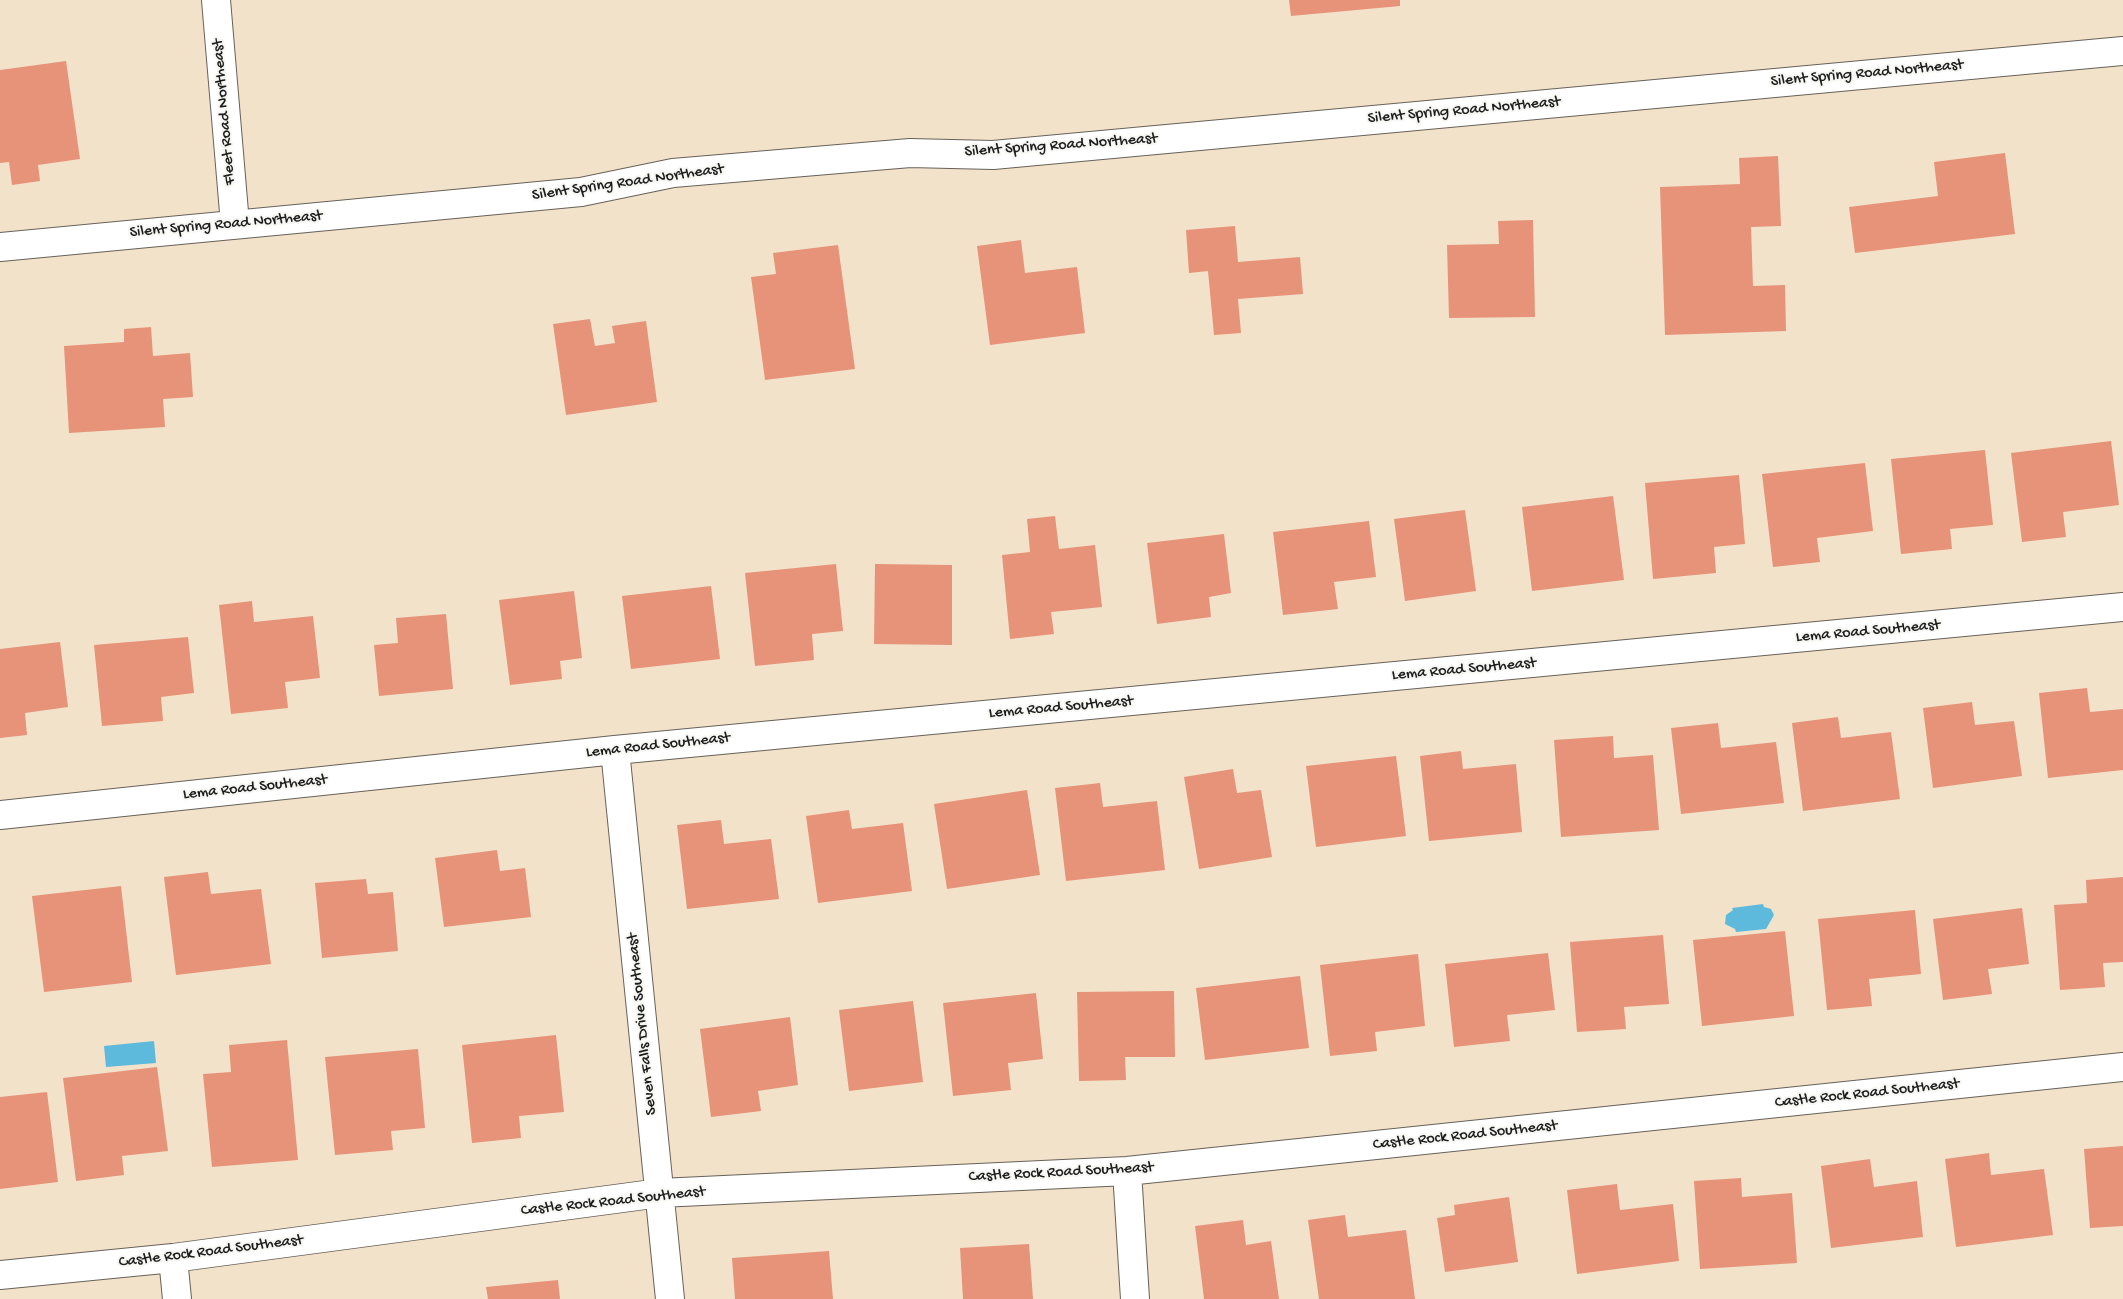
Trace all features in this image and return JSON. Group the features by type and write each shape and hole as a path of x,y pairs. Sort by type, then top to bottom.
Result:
{"street":[{"name":"Fleet Road Northeast","path":"216,0 234,224"},
{"name":"Silent Spring Road Northeast","path":"0,247 581,192 673,173 910,153 993,154 2123,51"},
{"name":"Lema Road Southeast","path":"0,815 615,750 2123,607"},
{"name":"Seven Falls Drive Southeast","path":"615,750 670,1299"},
{"name":"Castle Rock Road Southeast","path":"0,1275 173,1258 660,1193 1127,1171 2123,1067"},
{"path":"1127,1171 1135,1299"},
{"path":"173,1258 177,1299"}],"water":[{"path":"1763,904 1764,907 1771,909 1774,915 1766,929 1736,932 1735,929 1725,924 1726,915 1733,910 1732,908"},
{"path":"154,1041 156,1063 106,1067 104,1046"}],"building":[{"path":"1289,0 1400,0 1400,6 1291,16"},
{"path":"66,61 80,159 38,165 40,181 12,185 9,162 0,163 0,70"},
{"path":"2005,153 2015,234 1855,253 1849,207 1938,196 1934,162"},
{"path":"1778,156 1781,226 1751,227 1753,286 1785,285 1786,331 1665,335 1660,187 1740,184 1739,158"},
{"path":"1533,220 1535,317 1449,318 1447,245 1499,244 1498,221"},
{"path":"1235,226 1238,262 1300,257 1303,294 1238,299 1241,333 1214,335 1208,271 1189,273 1186,230"},
{"path":"1021,240 1025,273 1077,267 1085,333 990,345 977,246"},
{"path":"838,245 855,369 765,380 751,277 776,274 773,253"},
{"path":"590,319 595,346 615,343 612,326 646,321 657,402 566,415 553,324"},
{"path":"151,327 153,356 190,353 193,397 163,399 165,427 69,433 64,346 124,342 124,329"},
{"path":"2111,441 2119,505 2063,512 2066,537 2022,542 2011,453"},
{"path":"1985,450 1993,525 1950,529 1952,549 1901,554 1891,459"},
{"path":"1865,463 1873,531 1817,538 1820,562 1773,567 1762,474"},
{"path":"1739,475 1745,544 1714,547 1716,573 1653,579 1645,483"},
{"path":"1613,496 1624,580 1532,591 1522,507"},
{"path":"1465,510 1476,591 1405,601 1394,519"},
{"path":"1055,516 1059,549 1095,545 1102,607 1051,612 1054,634 1010,639 1002,555 1030,552 1027,519"},
{"path":"1369,521 1376,577 1334,582 1338,609 1283,615 1273,532"},
{"path":"1224,534 1231,593 1209,597 1211,617 1157,624 1147,543"},
{"path":"836,564 843,631 812,634 814,660 755,666 745,573"},
{"path":"875,564 952,565 952,645 874,644"},
{"path":"711,586 720,659 631,669 622,596"},
{"path":"574,591 582,658 560,661 562,679 510,685 499,600"},
{"path":"252,601 254,622 313,616 320,678 285,682 288,708 231,714 219,605"},
{"path":"446,614 453,689 379,696 374,645 398,643 396,618"},
{"path":"188,637 194,693 161,697 163,721 102,726 94,645"},
{"path":"60,642 68,707 25,713 27,735 0,738 0,649"},
{"path":"2087,688 2090,712 2123,709 2123,770 2048,778 2039,693"},
{"path":"1972,702 1975,725 2014,721 2022,776 1933,788 1923,708"},
{"path":"1838,717 1841,738 1891,732 1900,799 1803,811 1792,723"},
{"path":"1718,723 1721,748 1776,742 1784,803 1681,814 1671,728"},
{"path":"1613,736 1614,758 1653,755 1659,830 1561,837 1554,740"},
{"path":"1461,751 1463,769 1516,764 1522,832 1429,841 1420,756"},
{"path":"1396,756 1406,836 1316,847 1306,766"},
{"path":"1233,769 1237,793 1261,790 1272,857 1199,869 1184,777"},
{"path":"1100,783 1103,807 1157,801 1165,870 1066,881 1055,788"},
{"path":"1027,790 1040,875 947,889 934,804"},
{"path":"849,810 852,829 903,823 912,891 818,903 806,816"},
{"path":"721,820 724,844 771,839 779,899 687,909 677,825"},
{"path":"497,850 500,871 525,868 531,917 444,927 435,858"},
{"path":"208,872 211,894 261,889 271,964 176,975 164,877"},
{"path":"2123,877 2123,962 2103,963 2105,987 2060,990 2054,905 2087,903 2086,880"},
{"path":"366,879 368,894 393,892 398,951 322,958 315,883"},
{"path":"121,886 132,982 44,992 32,896"},
{"path":"2022,908 2029,964 1988,969 1992,994 1943,1000 1933,919"},
{"path":"1915,910 1921,974 1869,979 1872,1006 1827,1010 1818,919"},
{"path":"1785,931 1794,1016 1702,1026 1693,940"},
{"path":"1663,935 1669,1004 1624,1007 1626,1029 1577,1032 1570,942"},
{"path":"1548,953 1555,1010 1507,1015 1510,1041 1454,1047 1445,964"},
{"path":"1418,954 1425,1026 1375,1032 1377,1051 1330,1056 1320,965"},
{"path":"1300,976 1309,1048 1205,1060 1196,988"},
{"path":"1174,991 1175,1057 1125,1057 1126,1080 1079,1081 1077,992"},
{"path":"1036,993 1043,1059 1008,1063 1011,1090 953,1096 943,1003"},
{"path":"913,1001 923,1082 849,1091 839,1010"},
{"path":"790,1017 798,1085 758,1091 761,1111 711,1117 700,1029"},
{"path":"556,1035 564,1112 519,1116 521,1138 472,1143 462,1045"},
{"path":"287,1040 298,1160 212,1167 203,1074 231,1072 229,1045"},
{"path":"418,1049 425,1128 391,1131 393,1150 335,1155 325,1057"},
{"path":"157,1067 168,1151 122,1156 124,1175 76,1181 63,1078"},
{"path":"47,1092 58,1182 0,1189 0,1097"},
{"path":"2123,1146 2123,1226 2090,1228 2084,1149"},
{"path":"1989,1153 1991,1175 2044,1169 2053,1235 1956,1247 1945,1159"},
{"path":"1870,1159 1874,1187 1917,1181 1923,1237 1831,1248 1821,1166"},
{"path":"1741,1178 1742,1197 1792,1193 1797,1263 1700,1269 1694,1181"},
{"path":"1617,1184 1620,1210 1673,1204 1679,1261 1577,1274 1567,1190"},
{"path":"1509,1197 1518,1262 1445,1272 1437,1218 1455,1215 1454,1205"},
{"path":"1345,1215 1348,1237 1406,1230 1415,1299 1319,1299 1308,1220"},
{"path":"1243,1220 1246,1245 1271,1241 1279,1299 1204,1299 1195,1226"},
{"path":"1029,1244 1033,1299 963,1299 960,1248"},
{"path":"829,1251 833,1299 735,1299 732,1258"},
{"path":"558,1280 560,1299 488,1299 486,1287"}]}
